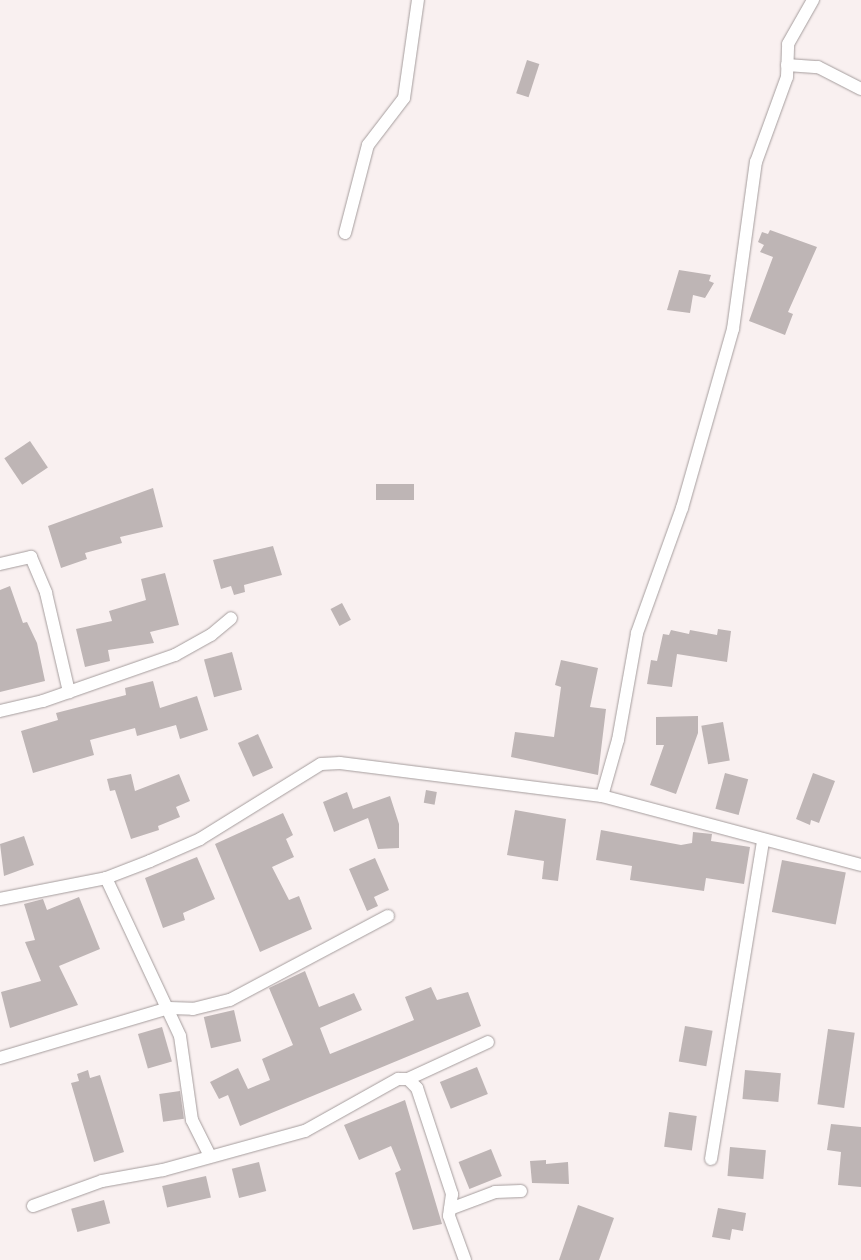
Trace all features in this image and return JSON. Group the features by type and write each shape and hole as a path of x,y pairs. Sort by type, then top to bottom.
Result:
{"street":[{"path":"345,233 368,145 404,98 418,0"},
{"path":"602,796 618,740 637,633 682,508 733,329 756,162 787,65 788,44 813,0"},
{"path":"787,65 818,67 861,89"},
{"path":"0,564 31,557 46,593 70,692"},
{"path":"0,711 70,692 175,655 211,635 231,618"},
{"path":"0,899 106,878 200,839 321,764 602,796 763,841 861,865"},
{"path":"711,1159 763,841"},
{"path":"106,878 169,1008 186,1061 192,1120 210,1156"},
{"path":"0,1058 169,1008 193,1009 230,1000 388,916"},
{"path":"33,1206 102,1181 210,1156 305,1131 381,1087 408,1079 488,1042"},
{"path":"408,1079 417,1088 449,1184 450,1209 465,1260"},
{"path":"450,1209 477,1197 520,1191"}],"building":[{"path":"527,60 539,64 529,97 516,93"},
{"path":"770,230 817,247 788,312 793,314 785,335 749,321 773,257 760,252 764,245 758,242 762,232 768,234"},
{"path":"679,270 711,275 709,281 714,283 705,298 693,295 690,313 667,310"},
{"path":"30,441 48,468 22,485 4,458"},
{"path":"376,484 414,484 414,500 376,500"},
{"path":"153,488 163,527 120,537 122,543 85,553 87,559 61,568 48,526"},
{"path":"273,546 282,575 244,585 245,592 234,595 231,586 221,589 213,560"},
{"path":"165,573 179,625 150,632 154,643 108,650 110,661 85,667 76,629 112,621 109,611 146,600 141,579"},
{"path":"10,586 23,623 27,622 37,643 45,681 0,692 0,590"},
{"path":"342,603 351,620 339,626 331,609"},
{"path":"718,629 731,631 727,662 677,654 672,687 647,684 651,660 657,661 663,634 669,635 671,630 689,634 690,630 717,635"},
{"path":"232,652 242,690 214,697 204,660"},
{"path":"561,660 598,668 590,707 606,709 598,775 511,757 515,732 554,737 561,687 555,685"},
{"path":"153,681 160,708 197,696 208,730 180,739 176,725 137,736 135,728 90,740 94,755 33,773 21,731 58,720 56,713 126,695 125,688"},
{"path":"698,716 698,733 676,794 650,785 664,745 656,745 656,717"},
{"path":"723,722 730,760 708,764 701,726"},
{"path":"258,734 273,768 253,777 238,743"},
{"path":"725,773 748,779 739,815 715,809"},
{"path":"813,773 835,781 819,823 811,820 810,825 796,819"},
{"path":"131,774 135,791 179,774 190,801 176,807 180,817 158,826 159,830 131,839 115,790 110,791 107,779"},
{"path":"426,790 437,792 435,805 424,803"},
{"path":"347,792 353,809 390,796 399,824 399,848 378,849 368,818 334,832 323,802"},
{"path":"515,810 566,819 558,881 542,879 544,861 507,855"},
{"path":"283,813 293,835 286,839 294,857 272,867 289,900 299,896 312,929 260,952 215,844"},
{"path":"601,830 681,845 692,843 693,832 712,834 711,841 750,847 744,884 706,878 704,891 630,880 632,866 596,860"},
{"path":"24,836 34,865 4,876 0,844"},
{"path":"197,857 215,899 183,913 185,920 163,928 145,878"},
{"path":"375,858 389,890 374,897 378,906 367,911 349,869"},
{"path":"782,860 846,872 836,924 772,912"},
{"path":"79,897 100,949 59,966 78,1005 10,1028 1,992 41,981 25,942 35,940 24,904 43,899 47,910"},
{"path":"305,971 319,1007 354,993 362,1010 320,1028 330,1054 414,1020 405,997 431,987 437,1000 468,992 481,1026 240,1126 228,1095 219,1099 210,1082 238,1068 248,1089 270,1080 262,1059 293,1045 269,988"},
{"path":"234,1010 241,1041 211,1048 204,1017"},
{"path":"685,1026 713,1031 706,1066 679,1061"},
{"path":"162,1027 172,1062 148,1068 138,1034"},
{"path":"828,1029 855,1033 844,1108 817,1104"},
{"path":"477,1067 488,1094 451,1109 440,1082"},
{"path":"88,1070 90,1078 100,1075 124,1152 94,1162 71,1083 79,1081 77,1074"},
{"path":"745,1070 781,1073 778,1102 742,1099"},
{"path":"180,1091 184,1119 163,1122 159,1094"},
{"path":"405,1100 442,1224 413,1230 395,1173 401,1170 391,1146 359,1160 344,1125"},
{"path":"669,1112 697,1116 692,1151 664,1147"},
{"path":"831,1124 861,1127 861,1187 838,1185 841,1152 827,1150"},
{"path":"730,1147 766,1150 763,1179 727,1176"},
{"path":"491,1149 502,1176 469,1189 459,1162"},
{"path":"546,1160 546,1164 568,1162 569,1184 532,1183 530,1161"},
{"path":"259,1162 266,1191 239,1198 232,1169"},
{"path":"206,1176 211,1197 167,1208 162,1186"},
{"path":"104,1200 110,1223 77,1232 71,1209"},
{"path":"578,1205 614,1218 599,1260 559,1260"},
{"path":"718,1208 746,1213 743,1231 732,1229 730,1240 712,1237"}]}
